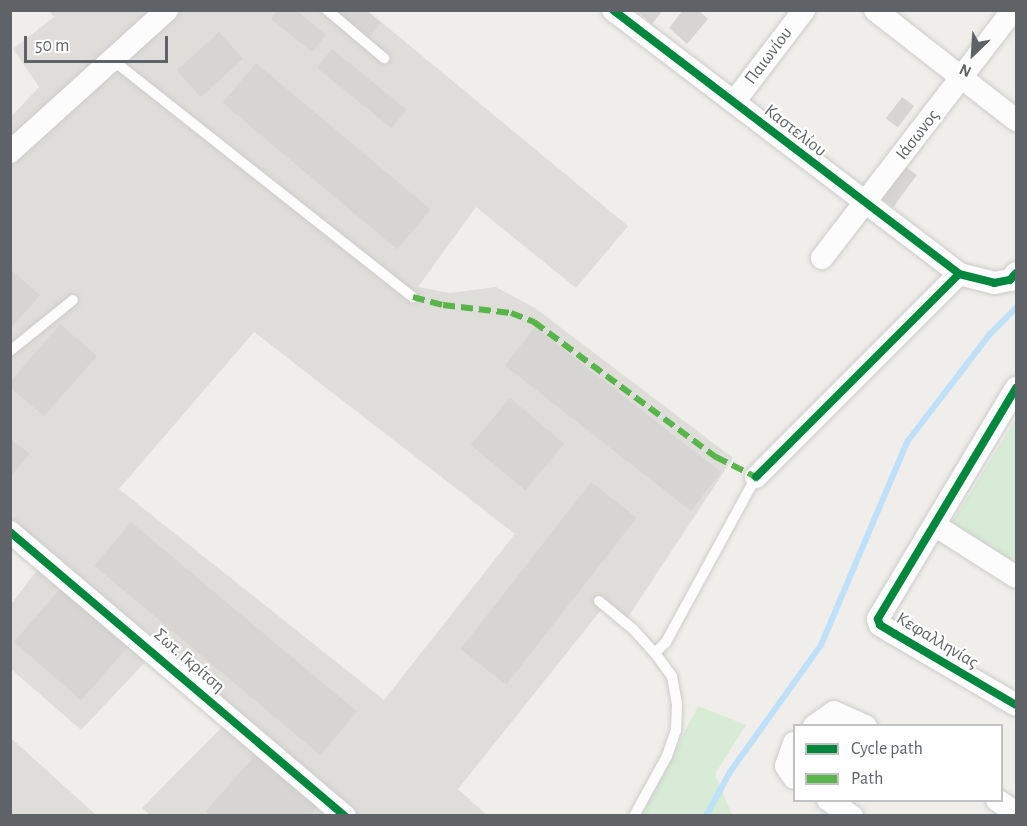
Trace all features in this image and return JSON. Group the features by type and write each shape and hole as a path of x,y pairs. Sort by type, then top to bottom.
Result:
{"street":[{"path":"10,153 110,58 166,10"},
{"name":"Καστελίου","path":"614,10 864,204 959,274"},
{"name":"Παιωνίου","path":"734,102 804,10"},
{"path":"875,10 1017,120"},
{"name":"Ιάσωνος","path":"822,258 963,78 1013,10"},
{"path":"756,477 959,274 994,282 1010,280 1017,273"},
{"path":"1017,388 936,526 1017,576"},
{"name":"Κεφαλληνίας","path":"936,526 879,612 880,625 1017,705"},
{"name":"Σωτ. Γκρίτση","path":"10,532 334,813"},
{"path":"817,724 834,712 858,721"},
{"path":"793,748 786,766 793,775"},
{"path":"830,802 852,816"},
{"path":"999,802 1017,813"}],"lane":[{"path":"327,10 384,58"},
{"path":"110,58 413,297"},
{"path":"10,351 73,300"},
{"path":"655,653 666,642 756,477"},
{"path":"599,602 634,630 655,653 672,676 677,703 676,730 667,756 634,816"}],"shaded area":[{"path":"49,11 368,11 628,226 576,288 476,207 418,287 450,293 496,287 535,308 733,458 622,626 601,610 458,789 487,815 150,815 142,808 225,724 149,658 81,730 11,669 11,604 42,564 11,539 10,118 39,87 13,49 54,17","holes":["254,332 515,534 384,700 119,489"]},
{"path":"11,738 96,815 11,815"}],"green space":[{"path":"1016,419 1016,563 951,524"},
{"path":"698,706 746,725 715,774 732,815 641,816"}],"building":[{"path":"277,10 296,10 326,35 312,52 271,19"},
{"path":"332,10 366,10 381,23 368,39"},
{"path":"636,10 663,10 652,24"},
{"path":"683,10 698,10 708,19 687,44 669,28"},
{"path":"219,32 243,59 201,97 177,70"},
{"path":"332,49 407,109 392,128 317,68"},
{"path":"256,63 431,210 397,249 223,103"},
{"path":"902,97 914,106 898,128 886,119"},
{"path":"903,165 917,175 893,207 879,197"},
{"path":"10,269 40,295 10,329"},
{"path":"60,324 97,356 44,416 10,388 10,382"},
{"path":"535,327 721,472 691,511 505,366"},
{"path":"510,398 564,444 525,490 471,445"},
{"path":"10,438 30,454 10,477"},
{"path":"591,482 637,518 506,685 460,649"},
{"path":"131,522 357,712 320,755 94,566"},
{"path":"60,589 127,647 81,700 14,642"},
{"path":"258,752 319,805 310,816 211,816 206,811"}],"waterway":[{"path":"706,816 730,772 821,645 907,442 990,334 1016,308"}],"marked path":[{"path":"413,297 443,305 511,313 534,322 716,457 756,477"}],"cycle path":[{"path":"613,10 959,274 994,283 1010,280 1016,273"},
{"path":"756,477 959,274"},
{"path":"1016,388 878,619 880,625 1016,705"},
{"path":"10,532 345,816"}]}
